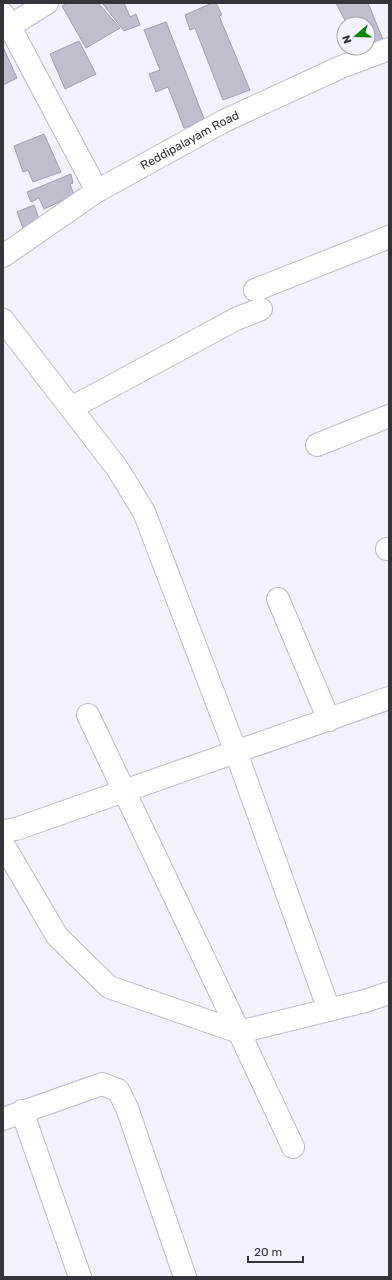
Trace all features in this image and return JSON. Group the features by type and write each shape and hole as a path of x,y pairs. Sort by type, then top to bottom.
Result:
{"street":[{"path":"48,3 6,20 97,191"},
{"name":"Reddipalayam Road","path":"3,256 97,191 224,121 341,67 389,49"},
{"path":"71,408 236,320 258,300 389,237"},
{"path":"3,320 117,468 144,512 236,752 328,1010"},
{"path":"317,445 389,416"},
{"path":"278,600 329,720"},
{"path":"3,832 16,829 389,698"},
{"path":"88,715 293,1147"},
{"path":"3,844 57,936 109,987 239,1032 365,1002 389,993"},
{"path":"80,1277 13,1115 102,1084 118,1090 127,1108 184,1277"}],"building":[{"path":"68,3 98,3 120,28 86,48 62,6"},
{"path":"102,3 124,3 130,17 136,14 140,25 124,31"},
{"path":"212,3 216,3 222,15 219,16 250,90 223,100 195,28 190,30 185,15"},
{"path":"336,3 368,3 373,16 343,16"},
{"path":"166,22 205,121 184,128 168,87 156,92 149,74 160,70 144,30"},
{"path":"376,23 386,47 376,50"},
{"path":"79,41 96,74 65,89 50,54"},
{"path":"3,47 17,78 3,85"},
{"path":"44,134 61,172 33,182 28,170 23,172 14,146"},
{"path":"71,174 73,183 70,184 74,195 44,209 39,198 31,202 27,192"},
{"path":"34,205 41,224 24,231 17,212"}]}
